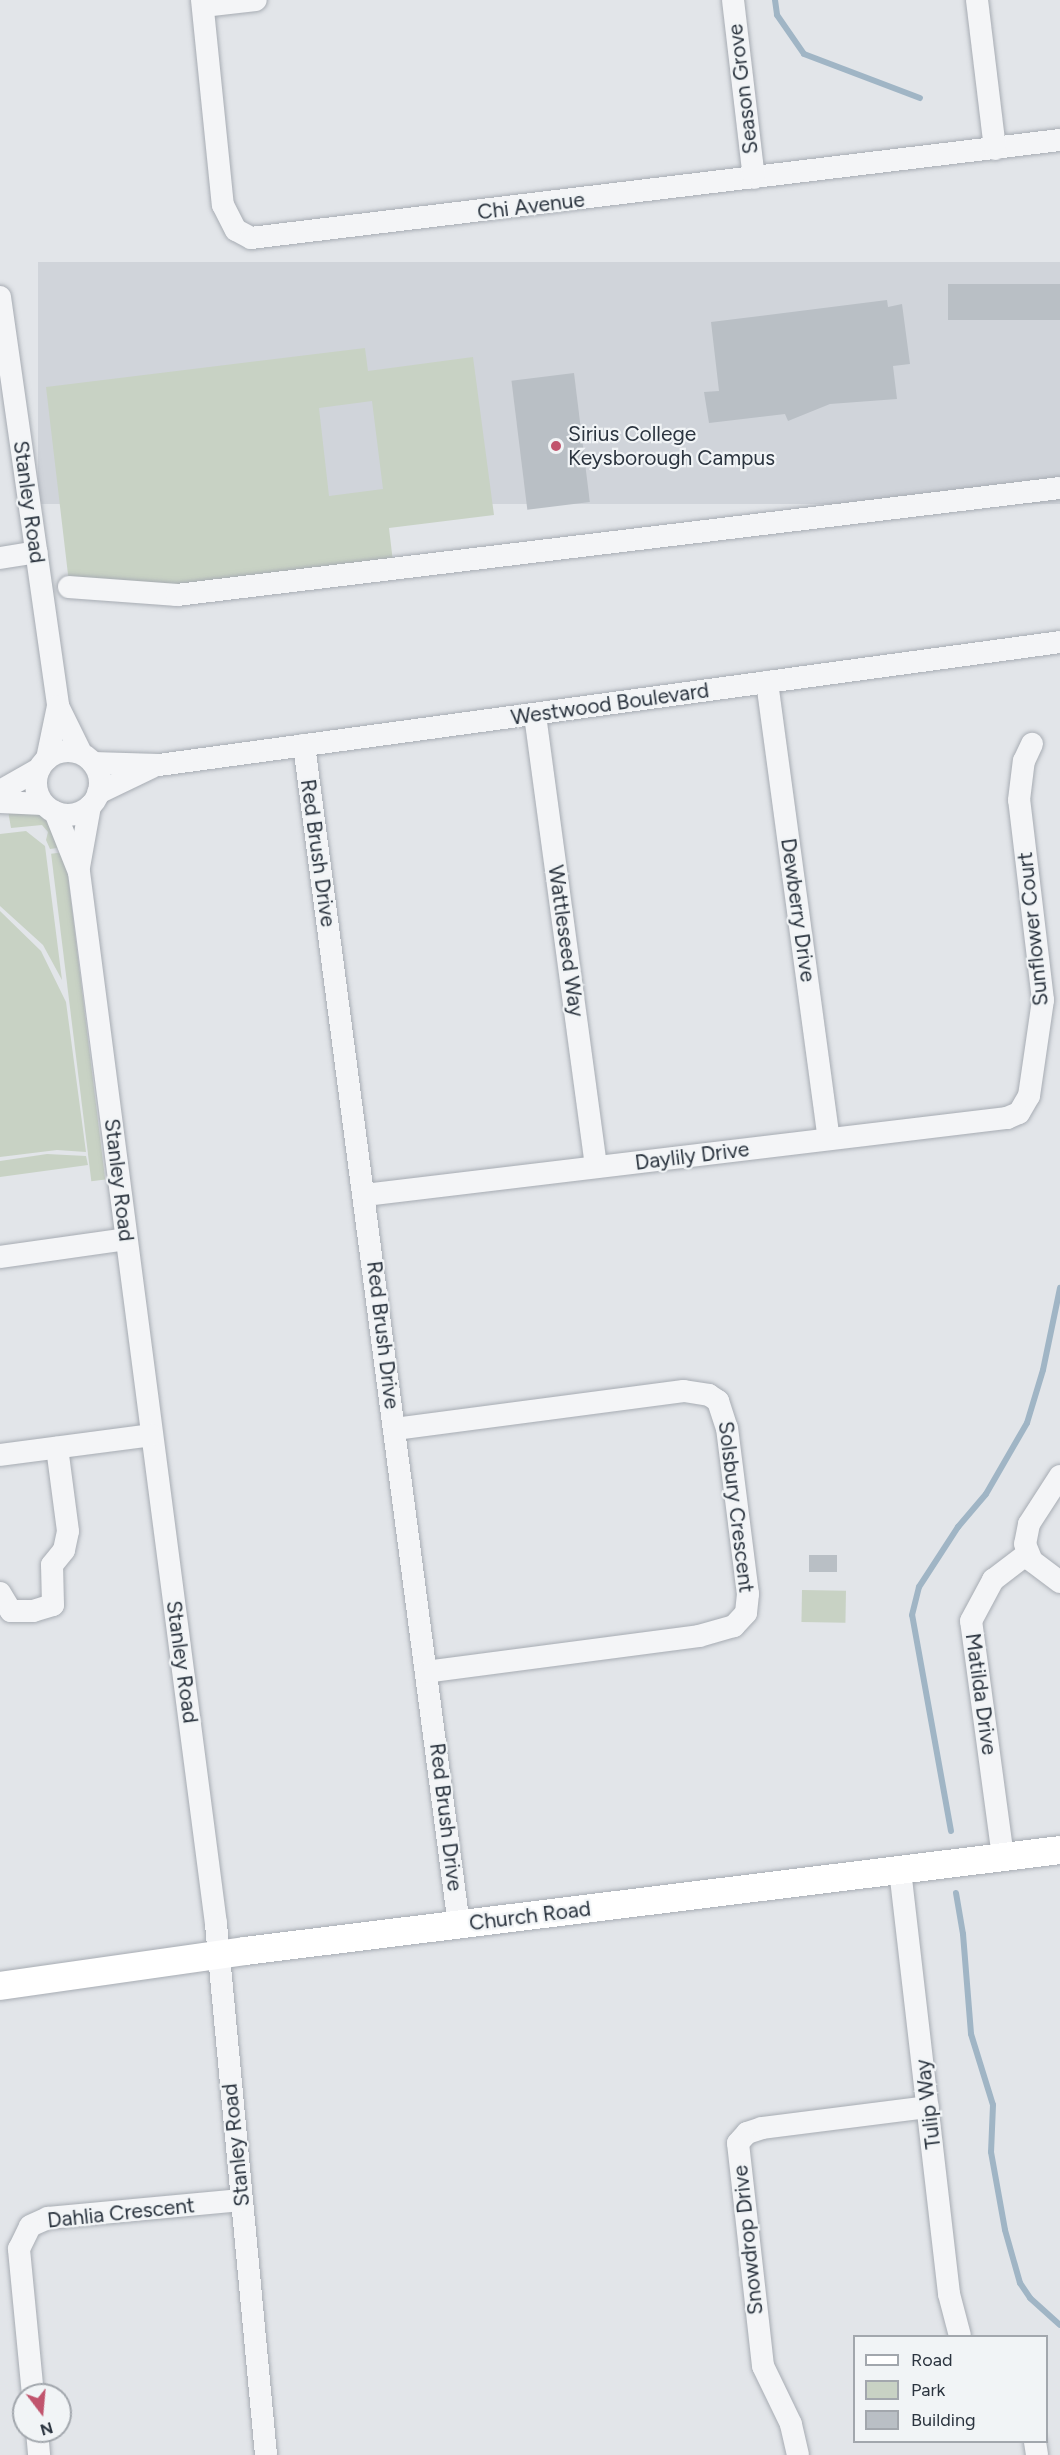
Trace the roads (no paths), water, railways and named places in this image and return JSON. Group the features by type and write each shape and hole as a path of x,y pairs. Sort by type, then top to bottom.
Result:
{"main road":[{"name":"Church Road","path":"0,1986 219,1955 1060,1850"}],"street":[{"path":"203,3 256,0"},
{"name":"Season Grove","path":"733,0 754,178"},
{"path":"977,0 995,148"},
{"name":"Chi Avenue","path":"203,3 223,206 236,230 251,238 1060,140"},
{"name":"Stanley Road","path":"0,297 2,335 37,552 58,706 87,758"},
{"path":"69,587 177,595 1060,488"},
{"path":"0,558 37,552"},
{"name":"Westwood Boulevard","path":"87,758 159,765 1060,642"},
{"name":"Dewberry Drive","path":"767,682 829,1139"},
{"name":"Stanley Road","path":"43,764 58,706"},
{"name":"Wattleseed Way","path":"535,714 596,1167"},
{"name":"Sunflower Court","path":"1019,1113 1029,1096 1043,1000 1019,800 1024,761 1032,744"},
{"name":"Red Brush Drive","path":"304,745 459,1925"},
{"path":"0,791 63,751 87,758 98,772 94,800 73,814 49,808 0,802"},
{"path":"43,764 36,787 49,808"},
{"name":"Westwood Boulevard","path":"94,800 159,765"},
{"name":"Stanley Road","path":"79,872 94,800"},
{"name":"Stanley Road","path":"49,808 79,872 219,1955 266,2455"},
{"name":"Daylily Drive","path":"364,1195 1007,1118 1019,1113"},
{"path":"0,1257 126,1239"},
{"name":"Solsbury Crescent","path":"395,1429 699,1392 709,1395 722,1408 732,1462 748,1594 746,1612 734,1626 699,1636 427,1672"},
{"path":"0,1455 151,1435"},
{"path":"0,1593 11,1611 33,1611 53,1605 52,1565 64,1550 68,1531 57,1448"},
{"path":"1060,1476 1029,1524 1025,1544 1028,1554 1038,1568 1060,1582"},
{"name":"Matilda Drive","path":"1004,1857 971,1621 993,1580 1028,1554"},
{"name":"Tulip Way","path":"900,1870 949,2294 959,2335"},
{"name":"Snowdrop Drive","path":"798,2455 790,2424 763,2366 738,2143 747,2133 762,2128 928,2107"},
{"name":"Dahlia Crescent","path":"32,2383 19,2249 30,2226 48,2218 241,2200"}],"waterway":[{"path":"775,0 777,15 804,54 920,98"},
{"path":"951,1831 912,1615 919,1587 958,1527 986,1494 1027,1423 1043,1370 1060,1288"},
{"path":"956,1893 963,1934 971,2034 993,2105 991,2152 1005,2230 1020,2283 1030,2298 1060,2325"}],"place":[{"name":"Sirius College Keysborough Campus","path":"556,446"}]}
